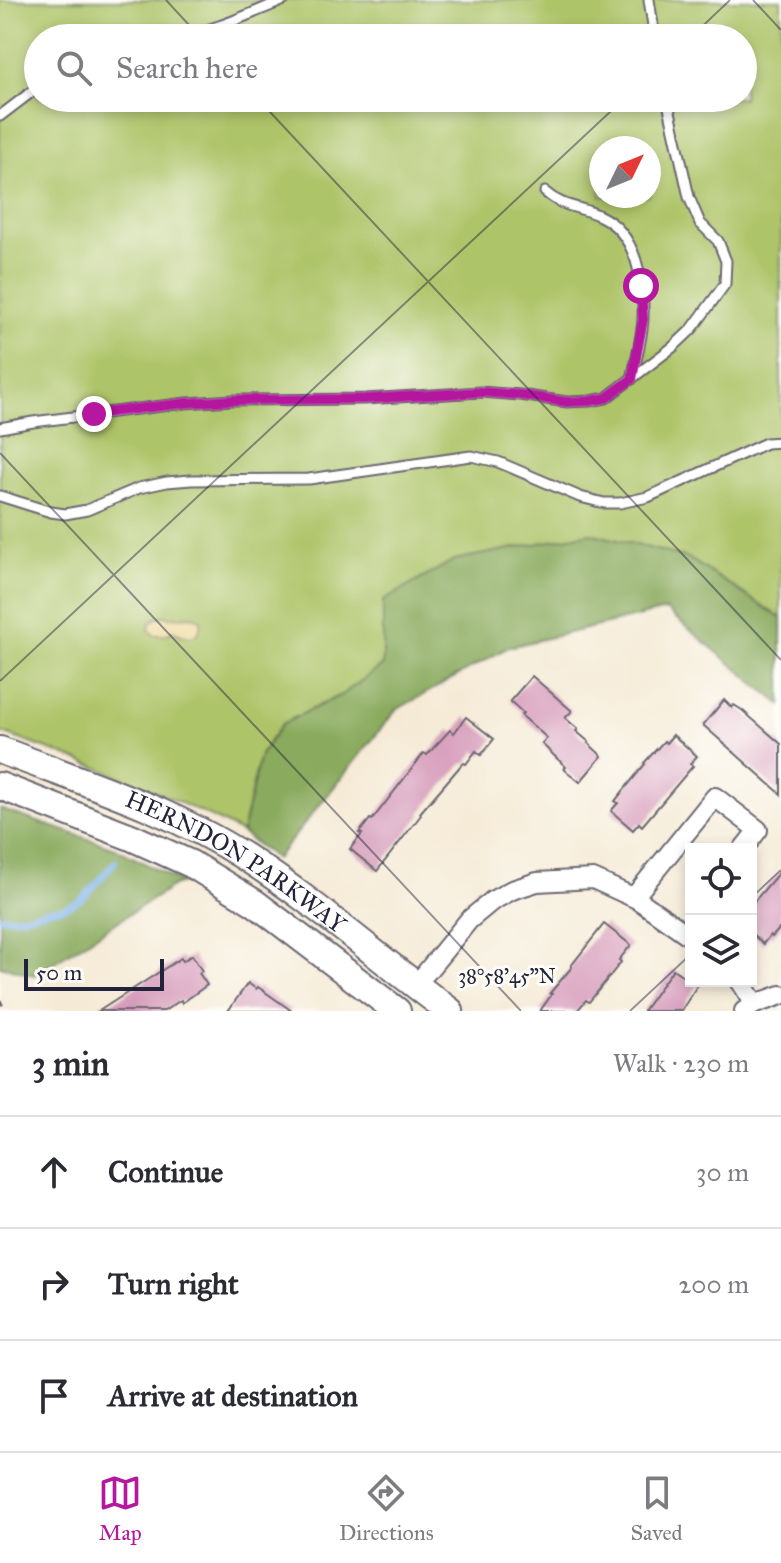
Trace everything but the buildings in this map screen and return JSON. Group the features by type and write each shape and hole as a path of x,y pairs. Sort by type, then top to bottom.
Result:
{"main road":[{"name":"HERNDON PARKWAY","path":"0,750 188,825 245,857 450,1011"},
{"name":"HERNDON PARKWAY","path":"0,786 145,842 191,864 255,903 398,1011"},
{"path":"398,1011 416,985"}],"street":[{"path":"634,897 715,797 758,830 748,843"},
{"path":"416,985 469,920 492,901 537,882 593,879 634,897 685,933"},
{"path":"742,987 750,1007 781,995"}],"lane":[{"path":"226,24 284,0"},
{"path":"649,0 653,24"},
{"path":"0,116 24,98"},
{"path":"0,428 186,403 233,400 365,399 481,392 567,402 606,398 692,329 725,284 726,261 718,241 700,223 689,197 670,112"},
{"path":"545,192 553,200 601,216 615,225 624,235 634,256 641,286 643,319 632,379"},
{"path":"0,496 65,514 87,510 139,488 167,482 309,479 471,456 498,462 580,497 620,503 648,497 766,443 781,442"}],"path":[{"path":"0,1000 5,1011"}],"green space":[{"path":"0,0 781,0 781,618 688,558 383,601 383,665 343,694 282,724 260,755 242,833 154,791 0,732"},
{"path":"590,533 688,558 781,618 781,705 666,610 509,647 396,710 276,859 242,833 260,755 282,724 343,694 383,665 383,601 454,560"},
{"path":"0,809 115,848 183,883 175,885 34,975 0,966"}],"sand":[{"path":"162,616 196,617 201,620 200,627 192,636 173,631 154,635 149,630 150,624"}],"waterway":[{"path":"0,917 26,916 73,904 89,892 115,862"}],"route":[{"path":"94,414 233,400 365,399 481,392 567,402 606,398 632,379 643,319 641,286"}]}
